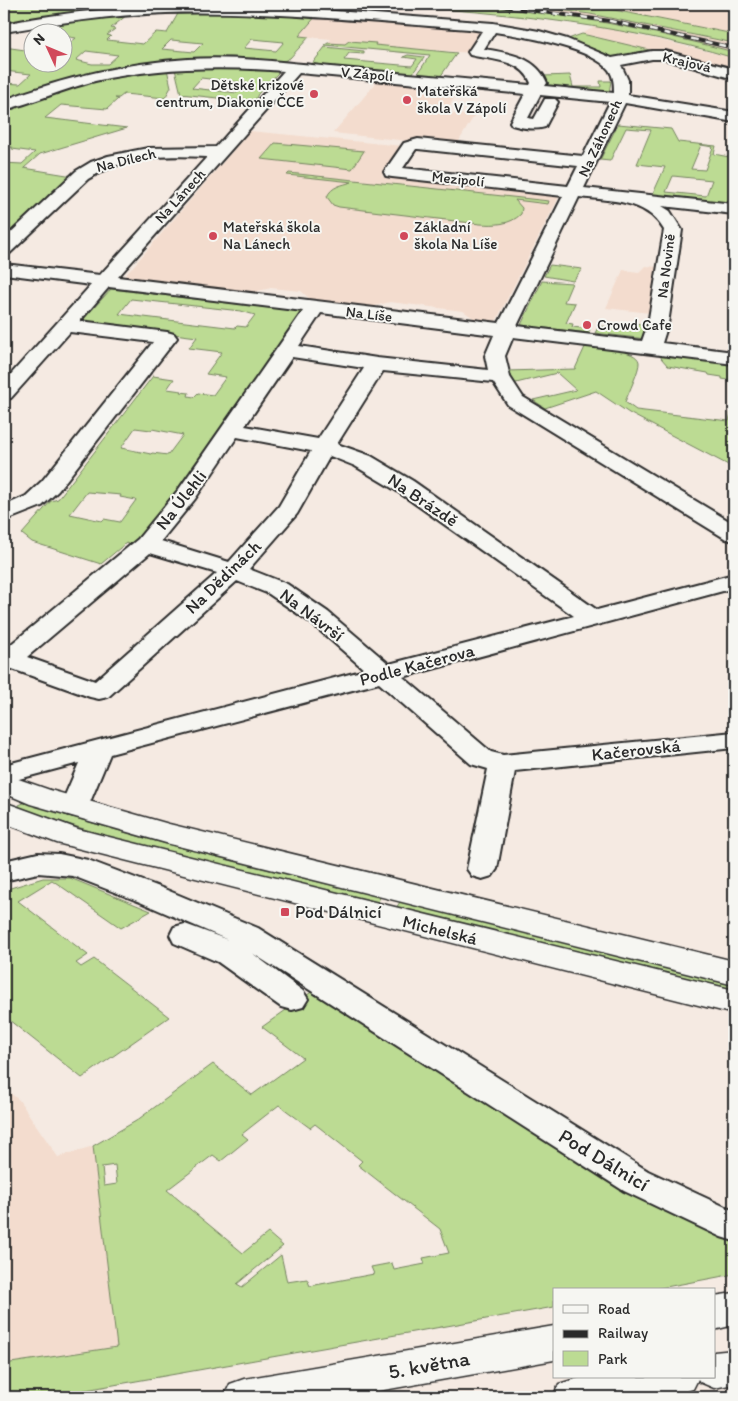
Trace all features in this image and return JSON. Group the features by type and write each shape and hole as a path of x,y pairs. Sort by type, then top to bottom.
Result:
{"main road":[{"name":"Michelská","path":"4,783 74,807 184,838 734,973"},
{"name":"Michelská","path":"4,812 68,836 105,846 734,1002"},
{"path":"716,1313 734,1309"},
{"name":"5. května","path":"244,1397 553,1342"},
{"path":"716,1370 734,1367"},
{"path":"573,1397 674,1378"}],"street":[{"path":"4,28 86,15 182,8 284,11 491,28 545,36 573,45 610,63"},
{"path":"491,28 475,52 518,62 532,69 538,76 539,83 518,122 539,124 550,102"},
{"name":"Krajová","path":"610,63 652,55 665,55 734,74"},
{"name":"V Zápolí","path":"4,105 41,91 84,79 155,65 208,62 295,68 620,98 734,117"},
{"name":"Na Záhonech","path":"610,63 621,78 620,98 506,330 495,356 500,377 515,401 734,534"},
{"name":"Na Lánech","path":"4,394 295,68"},
{"name":"Mezipolí","path":"589,162 418,144 410,146 392,172 734,209"},
{"name":"Na Dílech","path":"4,248 82,174 92,168 146,153 165,151 219,152"},
{"name":"Na Novině","path":"637,199 664,215 672,230 658,324 650,348"},
{"name":"Na Líše","path":"4,269 734,358"},
{"name":"Na Úlehli","path":"9,659 146,544 187,494 316,307"},
{"path":"4,514 34,501 50,486 167,338 65,325"},
{"path":"286,350 376,364 500,377"},
{"name":"Na Dědinách","path":"9,659 99,691 234,572 289,509 324,447 376,364"},
{"name":"Na Brázdě","path":"232,430 324,447 363,461 405,486 593,618"},
{"name":"Na Návrší","path":"146,544 278,588 319,617 481,758 503,764"},
{"name":"Podle Kačerova","path":"4,774 734,581"},
{"name":"Kačerovská","path":"503,764 734,740"},
{"path":"74,807 99,749"},
{"path":"482,869 503,764"},
{"name":"Pod Dálnicí","path":"4,871 38,864 59,864 78,867 151,895 636,1181 734,1227"},
{"path":"185,935 240,946"},
{"name":"Pod Dálnicí","path":"240,946 292,999"}],"shaded area":[{"path":"449,4 514,4 590,14 734,43 734,52 582,19"},
{"path":"574,4 734,4 734,34 614,10"},
{"path":"316,16 486,31 472,53 328,43 331,39 299,36"},
{"path":"596,26 734,58 734,70 582,34"},
{"name":"Mateřská škola V Zápolí","path":"370,79 461,87 445,113 474,116 456,146 333,133 376,83 368,81"},
{"name":"Základní škola Na Líše","path":"250,131 403,146 382,176 560,195 496,321 475,319 463,311 390,302 371,307 311,300 301,291 271,288 243,294 244,291 124,277"},
{"path":"645,266 659,267 650,313 606,308 623,270 639,272"},
{"path":"4,1088 19,1100 58,1157 93,1146 117,1347 4,1364"}],"green space":[{"path":"415,3 485,6 593,20 734,52 734,58 643,35 548,20 500,14 358,4"},
{"path":"4,4 240,4 129,5 124,9 86,13 83,11 4,23"},
{"path":"514,4 574,4 614,10 734,34 734,43 590,14"},
{"path":"179,12 316,16 299,36 309,37 290,58 284,61 263,62 197,58 123,66 75,77 4,99 4,83 20,84 31,74 4,71 4,47 22,50 22,72 72,72 72,41 76,38 72,37 72,22 127,15 111,28 115,29 107,35 111,36 107,40 143,44 156,32 167,33","holes":["252,39 284,42 276,51 244,48","171,40 203,43 194,52 162,49","86,51 118,55 108,64 92,64 76,60"]},
{"path":"582,34 654,51 615,60 604,53 568,39"},
{"path":"349,41 457,53 440,77 417,75 430,55 325,45 328,43 345,44"},
{"path":"325,47 364,51 364,54 349,53 344,60 412,66 417,59 403,57 408,55 424,58 412,74 312,64"},
{"path":"215,66 276,70 278,73 258,94 254,102 181,94 175,69","holes":["201,78 246,83 237,93 192,88"]},
{"path":"167,69 171,87 165,98 124,94 119,98 115,98 118,99 107,109 61,105 45,118 127,128 40,154 24,168 73,176 4,239 4,163 22,164 35,152 12,149 13,147 4,148 4,113 63,90 104,78"},
{"path":"570,75 573,87 601,87 600,81 611,81 609,93 544,87 544,76"},
{"path":"618,124 671,129 678,142 716,146 714,154 734,158 734,206 652,196 665,167 637,164 651,130 626,128 610,161 600,160","holes":["701,145 713,147 705,170 691,169","673,176 712,180 706,196 666,192"]},
{"path":"275,143 364,151 352,169 261,159"},
{"path":"289,173 549,201 548,204 515,200 522,208 521,214 517,218 502,224 480,224 339,207 333,205 327,197 329,193 338,186 352,182 287,175"},
{"path":"550,265 582,269 573,281 544,276"},
{"path":"542,281 572,283 564,302 575,303 566,323 573,324 572,327 590,329 588,333 521,325"},
{"path":"111,289 305,312 195,476 135,547 126,543 101,564 32,542 22,534 51,501 58,499 153,376 174,379 167,389 189,393 188,396 194,397 198,393 213,395 226,377 206,374 222,352 189,348 197,337 81,322","holes":["131,299 241,311 255,315 246,327 237,326 235,328 119,314","135,428 183,435 168,455 151,454 121,448","87,492 121,495 120,497 136,500 120,522 104,519 102,521 70,514"]},
{"path":"632,322 648,326 646,339 595,333 599,326 629,329"},
{"path":"585,347 616,350 631,354 637,358 639,362 638,370 625,402 636,410 729,421 734,399 734,468 629,413 596,391 545,408 533,400 576,390 557,373 512,384 507,371 575,369"},
{"path":"662,353 734,362 734,381 709,375 708,373 668,366 661,358"},
{"path":"26,802 158,842 380,897 377,904 152,849 19,807 19,805"},
{"path":"43,878 70,878 151,911 121,928 52,880 18,901 88,955 76,963 81,967 94,959 169,1017 82,1078 4,1016 4,890"},
{"path":"400,902 734,984 734,991 396,908"},
{"path":"317,988 715,1234 734,1240 734,1274 660,1288 553,1288 553,1307 46,1397 4,1397 4,1364 117,1347 93,1146 136,1121 213,1064 252,1095 303,1058 262,1027","holes":["279,1105 310,1128 315,1124 362,1161 358,1165 440,1229 449,1253 423,1258 425,1264 394,1270 392,1263 371,1267 374,1274 310,1286 307,1279 287,1282 281,1255 242,1287 237,1284 283,1246 268,1233 243,1253 167,1190 213,1155 221,1161 248,1139 242,1134","115,1165 117,1184 104,1186 102,1167"]}],"railway":[{"path":"484,4 610,21 734,48"}],"place":[{"name":"Dětské krizové centrum, Diakonie ČCE","path":"314,94"},
{"name":"Mateřská škola V Zápolí","path":"407,100"},
{"name":"Mateřská škola Na Lánech","path":"213,236"},
{"name":"Základní škola Na Líše","path":"404,236"},
{"name":"Crowd Cafe","path":"587,325"},
{"name":"Pod Dálnicí","path":"285,912"}]}
